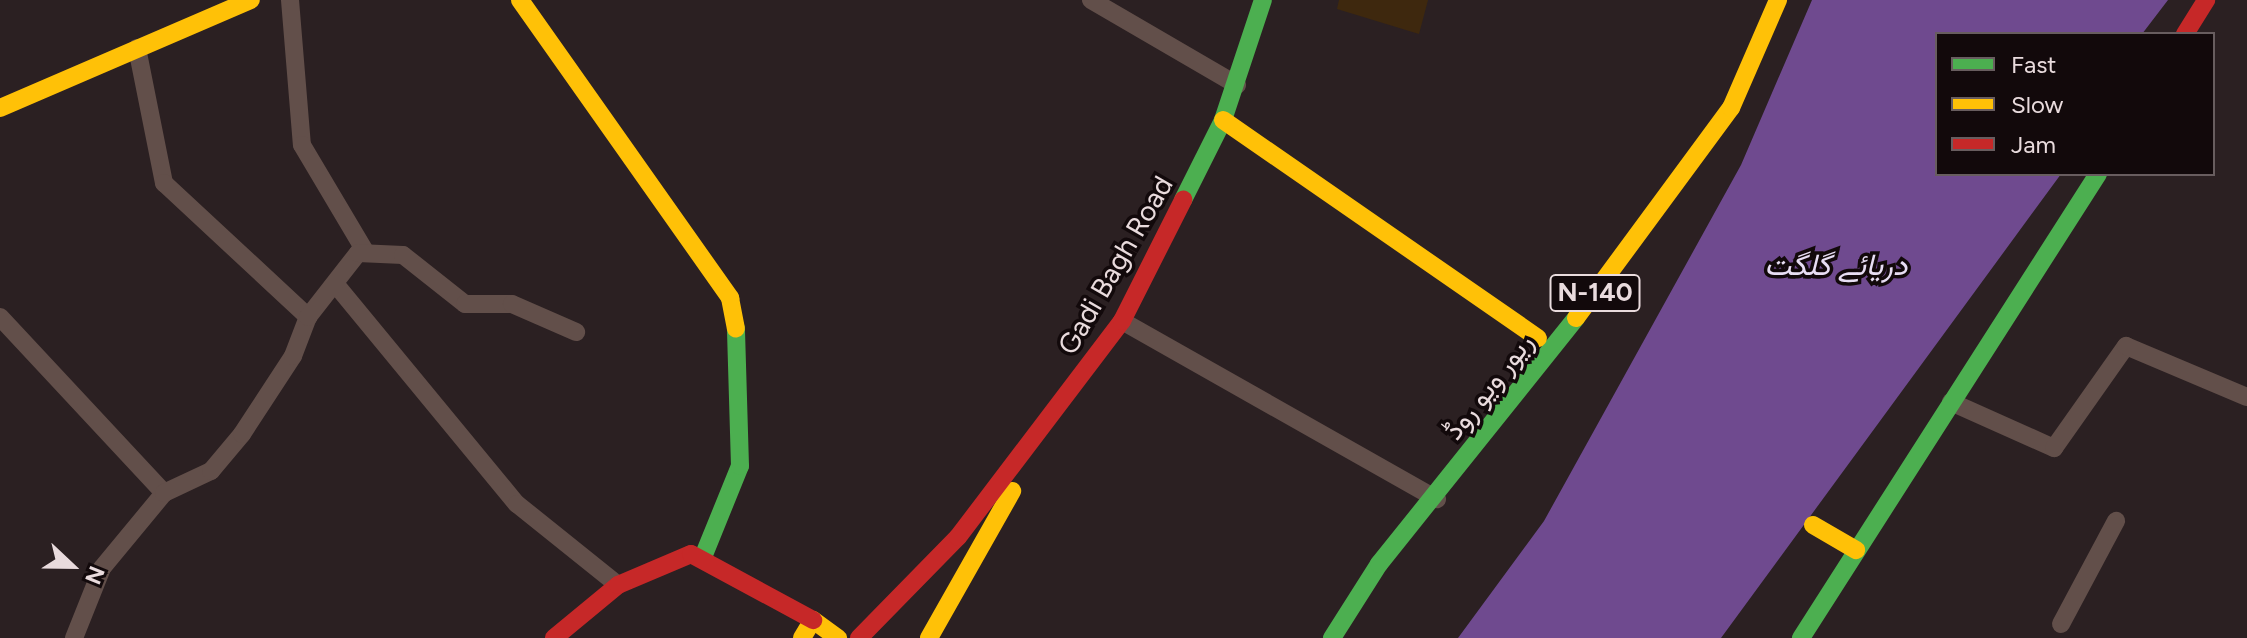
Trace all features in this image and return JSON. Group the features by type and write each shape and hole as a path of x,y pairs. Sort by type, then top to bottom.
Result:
{"main road":[{"path":"0,108 251,0"},
{"path":"520,0 730,298 742,362 740,466 703,557"},
{"name":"Gadi Bagh Road","path":"859,638 958,537 1045,432 1122,321 1223,120 1263,0"},
{"name":"ریور ویو روڈ","path":"1332,638 1379,564 1437,499 1731,108 1778,0"},
{"path":"2186,32 2206,0"},
{"path":"1223,120 1538,338"},
{"path":"1801,638 2097,176"},
{"name":"Gadi Bagh Road","path":"929,638 1045,432"},
{"path":"1813,525 1856,550"},
{"path":"958,537 977,552"},
{"path":"554,638 618,585 676,556 703,557 813,620 838,638"},
{"name":"N-140","path":"1308,638 1360,573 1379,564"},
{"path":"802,638 813,620"}],"street":[{"path":"290,0 302,145 365,251"},
{"path":"1091,0 1237,85"},
{"path":"137,48 164,183 308,317"},
{"path":"74,638 87,591 164,493 211,471 242,434 293,356 308,317 365,251"},
{"path":"365,251 403,255 465,304 512,304 576,332"},
{"path":"337,286 517,504 618,585"},
{"path":"0,317 164,493"},
{"path":"1122,321 1437,499"},
{"path":"1951,402 2054,448 2126,346 2247,397"},
{"path":"2061,624 2116,521"}],"shaded area":[{"path":"1339,0 1428,0 1419,34 1337,9"}],"water":[{"name":"دریائے گلگت","path":"1812,0 2168,0 2144,32 1935,32 1935,176 2060,176 1721,638 1458,638 1544,521 1741,165"}],"traffic: fast":[{"path":"1183,200 1223,120 1263,0"},
{"path":"1801,638 2097,176"},
{"path":"1332,638 1379,564 1576,318"},
{"path":"703,557 740,466 736,328"}],"traffic: slow":[{"path":"0,108 251,0"},
{"path":"520,0 730,298 736,328"},
{"path":"1576,318 1731,108 1778,0"},
{"path":"1223,120 1538,338"},
{"path":"929,638 1012,491"},
{"path":"1813,525 1856,550"},
{"path":"802,638 813,620 838,638"}],"traffic: jam":[{"path":"2186,32 2206,0"},
{"path":"859,638 958,537 1122,321 1183,200"},
{"path":"554,638 618,585 691,554 813,620"}]}
